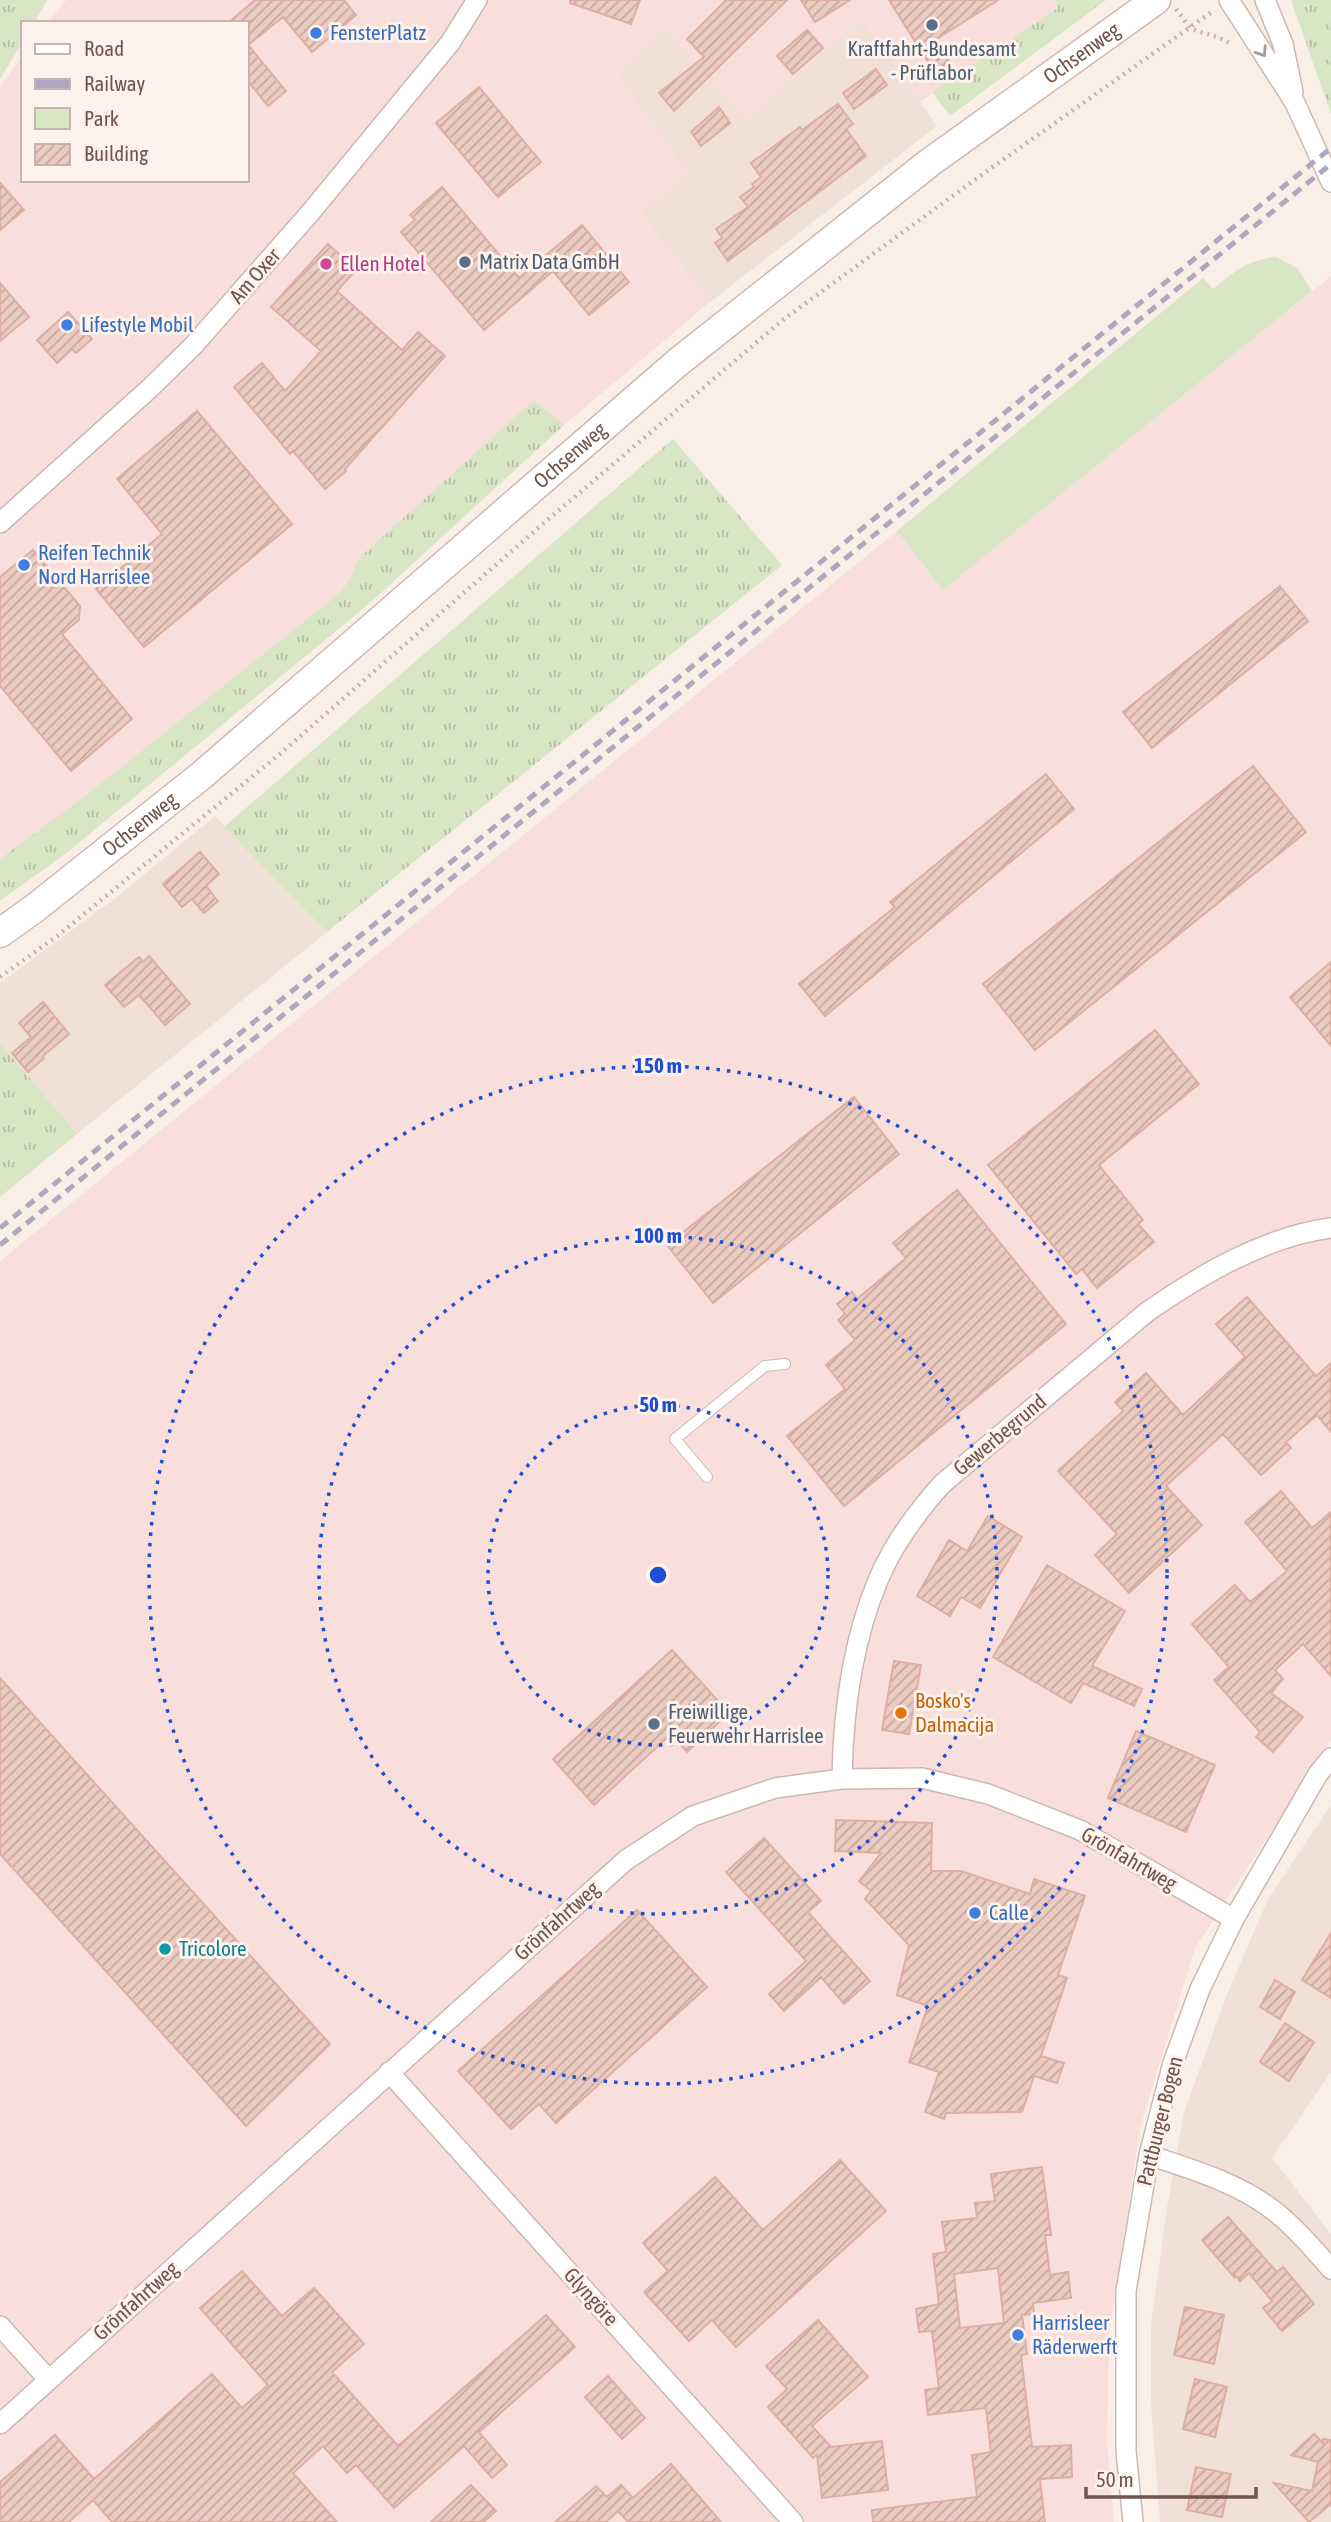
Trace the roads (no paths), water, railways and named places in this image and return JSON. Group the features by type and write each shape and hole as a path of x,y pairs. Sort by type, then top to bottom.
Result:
{"main road":[{"name":"Ochsenweg","path":"0,933 202,775 677,363 929,163 1156,0"}],"street":[{"name":"Am Oxer","path":"0,523 193,346 328,192 450,43 477,0"},
{"path":"1265,0 1283,44 1295,103"},
{"path":"1224,4 1295,103 1331,182"},
{"name":"Gewerbegrund","path":"842,1779 843,1727 863,1620 879,1577 916,1513 942,1484 1147,1312 1178,1290 1213,1269 1279,1240 1331,1228"},
{"name":"Pattburger Bogen","path":"1133,2522 1126,2451 1126,2291 1149,2155 1173,2063 1200,1989 1234,1919 1318,1774 1331,1758"},
{"name":"Grönfahrtweg","path":"0,2424 626,1860 692,1816 775,1788 842,1779 922,1778 988,1794 1080,1830 1234,1919"},
{"name":"Glyngöre","path":"389,2072 793,2522"},
{"path":"1149,2155 1223,2181 1269,2207 1306,2240 1331,2269"},
{"path":"0,2326 49,2380"}],"lane":[{"path":"707,1477 675,1439 765,1366 785,1364"}],"railway":[{"path":"0,1228 1331,148"},
{"path":"0,1245 1331,164"}],"place":[{"name":"Kraftfahrt-Bundesamt - Prüflabor","path":"932,25"},
{"name":"FensterPlatz","path":"316,33"},
{"name":"Matrix Data GmbH","path":"465,262"},
{"name":"Ellen Hotel","path":"326,264"},
{"name":"Lifestyle Mobil","path":"67,325"},
{"name":"Reifen Technik Nord Harrislee","path":"24,565"},
{"name":"Bosko's Dalmacija","path":"901,1713"},
{"name":"Freiwillige Feuerwehr Harrislee","path":"654,1724"},
{"name":"Calle","path":"975,1913"},
{"name":"Tricolore","path":"165,1949"},
{"name":"Harrisleer Räderwerft","path":"1018,2335"}]}
